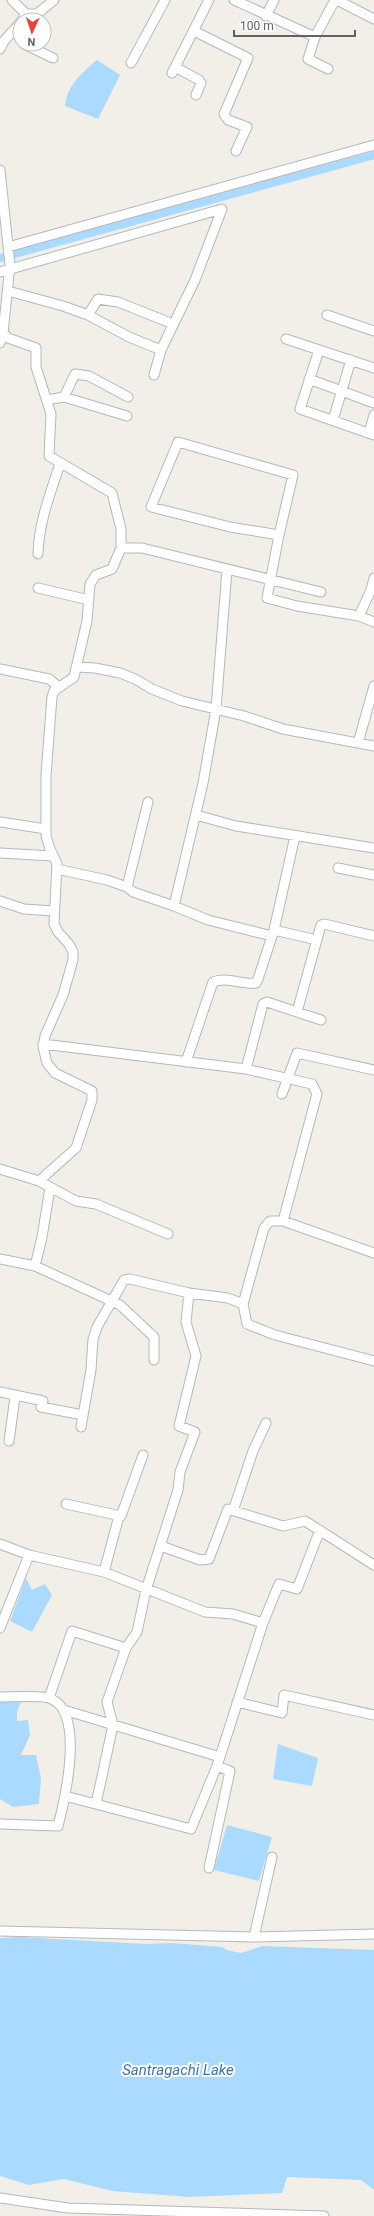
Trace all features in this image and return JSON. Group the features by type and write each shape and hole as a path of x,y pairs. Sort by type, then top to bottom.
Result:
{"street":[{"path":"12,0 20,12"},
{"path":"39,12 54,0"},
{"path":"131,63 165,0"},
{"path":"196,94 201,83 199,80 173,70 209,0"},
{"path":"234,0 266,16 315,37"},
{"path":"266,16 274,0"},
{"path":"328,69 308,59 315,37 336,0 374,19"},
{"path":"194,31 248,58 224,114 228,120 247,127 236,151"},
{"path":"0,49 12,33"},
{"path":"41,52 53,58"},
{"path":"8,247 374,145"},
{"path":"0,170 10,268 4,333 0,343"},
{"path":"0,272 222,209 195,280 161,350 154,375"},
{"path":"8,291 63,306 88,315 129,337 161,350"},
{"path":"88,315 98,299 118,302 173,324"},
{"path":"327,315 374,331"},
{"path":"4,333 8,338 36,348 36,368 51,414 49,456 60,464 112,493 121,529 121,548 112,569 93,578 87,622 73,679 54,691 52,697 46,775 46,829 47,841 57,869 53,911 55,929 69,944 73,952 73,960 64,995 43,1044 47,1063 55,1073 92,1091 92,1100 76,1148 39,1181"},
{"path":"286,339 374,368"},
{"path":"319,350 300,409 372,434 374,416"},
{"path":"333,420 351,360"},
{"path":"64,397 75,374 89,376 128,397"},
{"path":"309,379 374,403"},
{"path":"47,400 64,397 127,416"},
{"path":"279,535 230,526 151,507 178,442 294,475 279,535 267,598 297,606 359,616 374,622"},
{"path":"38,554 39,538 45,508 60,464"},
{"path":"121,548 142,548 226,570 321,592"},
{"path":"174,906 196,815 216,709 226,570"},
{"path":"359,616 371,590 374,578"},
{"path":"38,588 89,600"},
{"path":"77,667 95,668 120,673 135,679 152,689 182,701 216,709 283,729 374,746"},
{"path":"0,669 49,679 59,687"},
{"path":"358,743 374,686"},
{"path":"127,887 148,802"},
{"path":"196,815 236,826 374,848"},
{"path":"0,822 46,829"},
{"path":"186,1062 211,985 217,980 226,979 256,983 273,933 295,836"},
{"path":"0,853 53,856"},
{"path":"338,868 374,875"},
{"path":"57,869 107,880 127,887 133,892 174,906 208,920 317,940"},
{"path":"0,900 24,909 53,911"},
{"path":"297,1012 321,925 324,924 374,936"},
{"path":"246,1069 263,1004 268,1002 321,1020"},
{"path":"43,1044 246,1069 312,1084 317,1094 283,1222"},
{"path":"282,1094 289,1079 297,1053 374,1070"},
{"path":"0,1169 39,1181 76,1201 96,1204 168,1234"},
{"path":"35,1266 42,1237 50,1188"},
{"path":"374,1253 283,1222 270,1221 264,1228 243,1304 247,1324 275,1335 374,1361"},
{"path":"0,1259 35,1266 120,1305 154,1337 154,1360"},
{"path":"81,1428 91,1370 92,1339 96,1327 124,1280 130,1279 189,1293 228,1298 243,1304"},
{"path":"96,1804 113,1725 107,1702 126,1648 137,1632 146,1590 161,1546 167,1520 178,1490 180,1472 195,1432 180,1426 196,1356 186,1322 189,1293"},
{"path":"0,1392 15,1397 43,1401 41,1407 83,1415"},
{"path":"9,1441 15,1397"},
{"path":"233,1511 253,1451 266,1422"},
{"path":"104,1572 119,1516 124,1511 143,1455"},
{"path":"66,1504 119,1516"},
{"path":"161,1546 206,1561 209,1559 228,1509 283,1526 305,1521 374,1565"},
{"path":"65,1796 191,1829 219,1762 237,1702 264,1623 280,1584 296,1589 320,1530"},
{"path":"0,1544 29,1555 104,1572 204,1612 233,1614 264,1623"},
{"path":"0,1628 29,1555"},
{"path":"49,1698 72,1631 126,1648"},
{"path":"237,1702 282,1713 284,1695 374,1714"},
{"path":"0,1697 49,1698 64,1710 113,1725 219,1762 230,1771 208,1868"},
{"path":"0,1824 58,1826 65,1796 72,1745 64,1710"},
{"path":"254,1938 272,1857"},
{"path":"0,1931 254,1938 374,1934"},
{"path":"0,2198 68,2208 324,2216"}],"water":[{"path":"97,60 120,75 98,119 65,106 66,99 76,80"},
{"path":"26,1578 32,1590 45,1584 52,1595 32,1632 10,1621"},
{"path":"0,1695 22,1699 17,1712 17,1721 28,1720 30,1735 21,1755 36,1755 41,1778 39,1804 13,1807 0,1799"},
{"path":"278,1744 318,1758 312,1786 273,1779"},
{"path":"227,1825 272,1837 259,1881 214,1870"},
{"name":"Santragachi Lake","path":"19,1937 146,1944 172,1943 222,1947 227,1950 241,1953 263,1946 374,1950 374,2190 361,2180 287,2177 282,2193 189,2197 113,2191 64,2179 29,2185 0,2176 0,1938"}],"waterway":[{"path":"0,258 374,155"}]}
